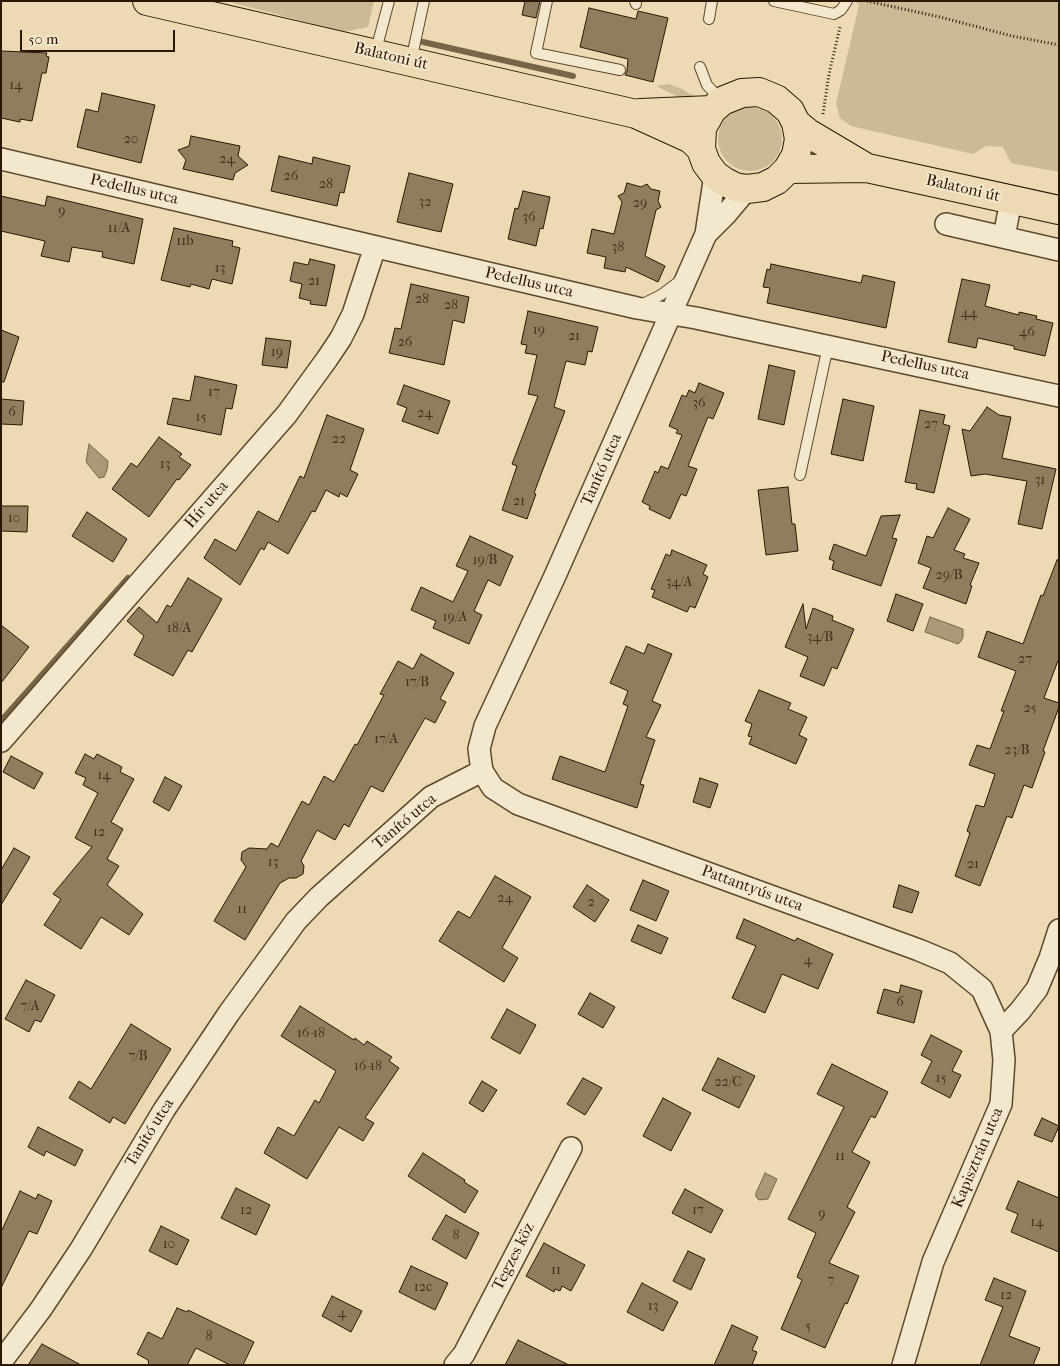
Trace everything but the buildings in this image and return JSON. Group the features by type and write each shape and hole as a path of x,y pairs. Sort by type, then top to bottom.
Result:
{"main road":[{"name":"Balatoni út","path":"147,1 636,114 691,140 702,149"},
{"name":"Balatoni út","path":"636,114 717,105 742,93 759,92 776,99 790,111 796,123 815,137 867,168"},
{"path":"717,105 702,128 702,149 706,163 715,175 735,187 747,189 763,187 777,180 788,169 796,154 799,139 796,123"},
{"name":"Balatoni út","path":"788,169 867,168 1059,210"}],"street":[{"name":"Pedellus utca","path":"1,159 636,308 828,346 1059,396"},
{"name":"Tanító utca","path":"1,1362 41,1309 81,1249 164,1110 229,1013 296,921 319,897 431,797 482,771 479,749 485,726 554,578 690,273 706,234 715,175"},
{"name":"Tanító utca","path":"706,234 747,189"},
{"path":"1004,237 1011,200"},
{"path":"946,224 1059,250"},
{"name":"Hír utca","path":"1,741 292,406 341,338 353,314 375,247"},
{"name":"Pattantyús utca","path":"482,771 493,788 518,804 910,946 950,963 982,989 1001,1031"},
{"path":"1001,1031 1037,989 1059,930"},
{"name":"Kapisztrán utca","path":"903,1365 933,1262 1001,1104 1004,1060 1001,1031"},
{"name":"Tegzes köz","path":"455,1365 464,1354 571,1148"}],"lane":[{"path":"375,54 389,1"},
{"path":"411,62 424,1"},
{"path":"548,1 536,53 620,70"},
{"path":"709,19 712,1"},
{"path":"774,1 834,14 841,10 847,1"},
{"path":"700,67 717,105"},
{"path":"636,308 661,295 690,273"},
{"path":"800,475 828,346"}],"path":[{"path":"867,1 1012,36 1059,45"},
{"path":"822,116 829,74 842,21"}],"shaded area":[{"path":"226,1 374,1 368,27 344,32"},
{"path":"855,1 1059,1 1059,172 1011,163 1003,147 986,146 973,154 851,126 840,118 836,104 859,5"},
{"path":"669,84 696,97 679,101 677,96 656,86"},
{"path":"744,107 756,107 773,116 780,127 782,139 780,151 773,162 756,171 744,171 732,166 723,157 718,145 718,133 723,121 732,112"},
{"path":"89,444 108,461 104,477 99,478 86,462"},
{"path":"930,617 963,629 961,641 958,644 925,632"},
{"path":"765,1173 777,1179 768,1199 759,1200 756,1197 756,1193"}],"waterway":[{"path":"423,42 573,76"},
{"path":"1,721 128,578"}]}
